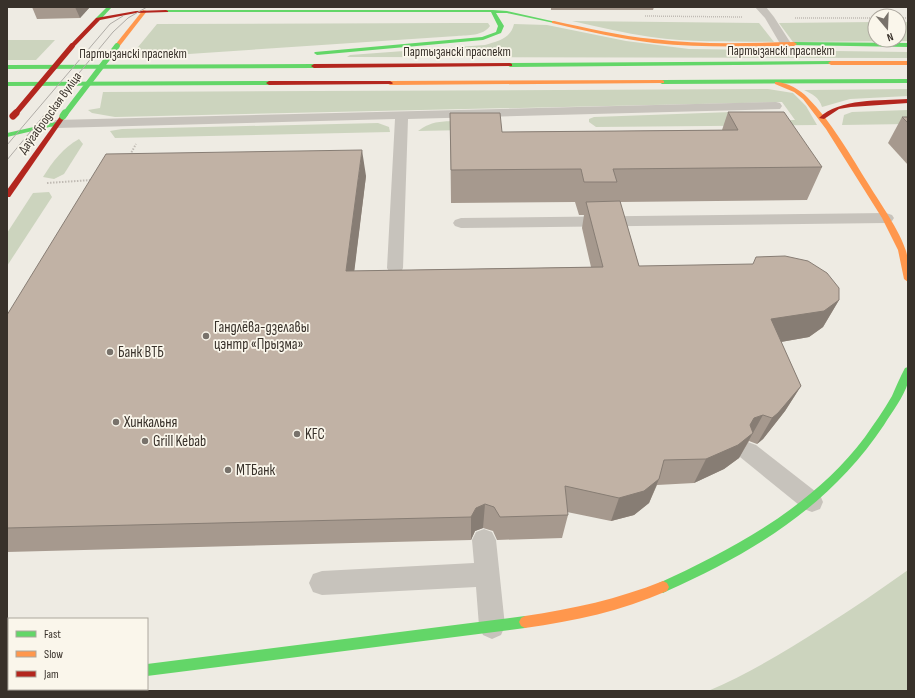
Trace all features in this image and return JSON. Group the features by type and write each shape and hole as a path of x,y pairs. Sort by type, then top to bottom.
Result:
{"main road":[{"name":"Даўгабродская вуліца","path":"10,119 72,46 110,7"},
{"name":"Даўгабродская вуліца","path":"7,194 59,120 146,9"},
{"path":"98,19 146,9 492,9 612,35 654,41 708,44 908,45"},
{"path":"310,53 483,38 498,32 501,26 492,9"},
{"path":"141,67 262,57"},
{"name":"Партызанскі праспект","path":"7,67 908,63"},
{"path":"772,81 796,91 805,98 822,118 860,174 886,218 902,250 908,279"},
{"name":"Партызанскі праспект","path":"7,84 908,81"},
{"path":"822,118 837,108 851,105 908,101"},
{"path":"7,135 59,120"},
{"path":"148,670 395,640 550,619 623,604 682,581 741,551 812,502 842,472 873,435 901,390 908,371"}],"lane":[{"path":"760,7 769,18 786,45"},
{"path":"59,120 402,116 776,106"},
{"path":"395,268 402,116"},
{"path":"461,223 886,218"},
{"path":"748,451 812,502"},
{"path":"484,540 492,626"},
{"path":"322,583 486,574"}],"path":[{"path":"642,16 867,18"},
{"path":"130,156 136,144"},
{"path":"44,183 96,180"}],"green space":[{"path":"572,21 759,23 774,42 666,39 631,34"},
{"path":"867,22 867,41 793,42 779,23"},
{"path":"907,22 908,22 907,41"},
{"path":"488,23 490,26 483,32 470,35 129,58 157,24"},
{"path":"514,24 547,25 626,41 689,49 908,52 908,58 347,57 350,55 485,45 507,36"},
{"path":"7,40 55,40 36,60 7,60"},
{"path":"768,89 793,93 806,106 817,125 596,127 589,122 589,119 594,117 732,112 747,121 795,120 782,102 115,117 92,113 88,110 100,108 103,92"},
{"path":"908,89 908,96 850,99 822,107 817,98 804,90"},
{"path":"908,110 908,124 842,125 844,115 852,112"},
{"path":"452,121 466,130 418,131 434,123"},
{"path":"378,123 389,127 390,132 115,138 110,131 122,129"},
{"path":"79,139 83,144 64,174 54,179 43,177 59,155 68,146"},
{"path":"49,192 52,197 7,266 7,233 33,193"},
{"path":"908,570 908,691 708,691 752,670 795,645 855,607"}],"building":[{"path":"728,112 784,112 822,167 613,169 617,182 584,182 581,169 451,170 450,113 500,113 502,132 738,130"},
{"path":"902,117 908,117 908,123"},
{"path":"362,150 346,271 603,267 586,202 620,201 639,266 753,264 756,257 785,256 808,261 827,273 839,288 839,300 824,311 771,319 801,386 772,418 763,415 754,418 750,425 753,433 738,445 706,459 664,460 659,479 644,491 619,498 565,486 568,515 500,517 494,507 485,504 476,508 471,517 7,528 7,315 106,154"}],"tram line":[{"path":"7,160 113,32 128,18 147,7"},
{"path":"7,145 110,24 123,16"}],"traffic: fast":[{"path":"98,19 110,7"},
{"path":"166,11 493,11 507,12 554,22"},
{"path":"317,53 483,38 498,33 501,26 493,11"},
{"path":"794,44 908,45"},
{"path":"63,116 117,46"},
{"path":"510,65 831,63"},
{"path":"7,67 314,66"},
{"path":"662,82 908,81"},
{"path":"7,84 269,83"},
{"path":"7,135 56,124"},
{"path":"663,587 697,572 761,536 791,516 819,493 845,468 868,440 892,404 908,371"},
{"path":"148,670 525,622"}],"traffic: slow":[{"path":"117,46 145,11"},
{"path":"554,22 616,35 671,43 794,44"},
{"path":"831,63 908,63"},
{"path":"390,83 662,82"},
{"path":"777,83 796,91 805,98 829,128 886,218 902,250 908,279"},
{"path":"525,622 596,610 629,600 663,587"}],"traffic: jam":[{"path":"72,46 98,19 136,12 166,11"},
{"path":"13,116 72,46"},
{"path":"314,66 510,65"},
{"path":"269,83 390,83"},
{"path":"822,118 837,108 851,105 908,101"},
{"path":"7,195 63,116"}],"place":[{"name":"Гандлёва-дзелавы цэнтр «Прызма»","path":"206,336"},
{"name":"Банк ВТБ","path":"110,352"},
{"name":"Хинкальня","path":"116,422"},
{"name":"KFC","path":"297,434"},
{"name":"Grill Kebab","path":"145,441"},
{"name":"МТБанк","path":"228,470"}]}
